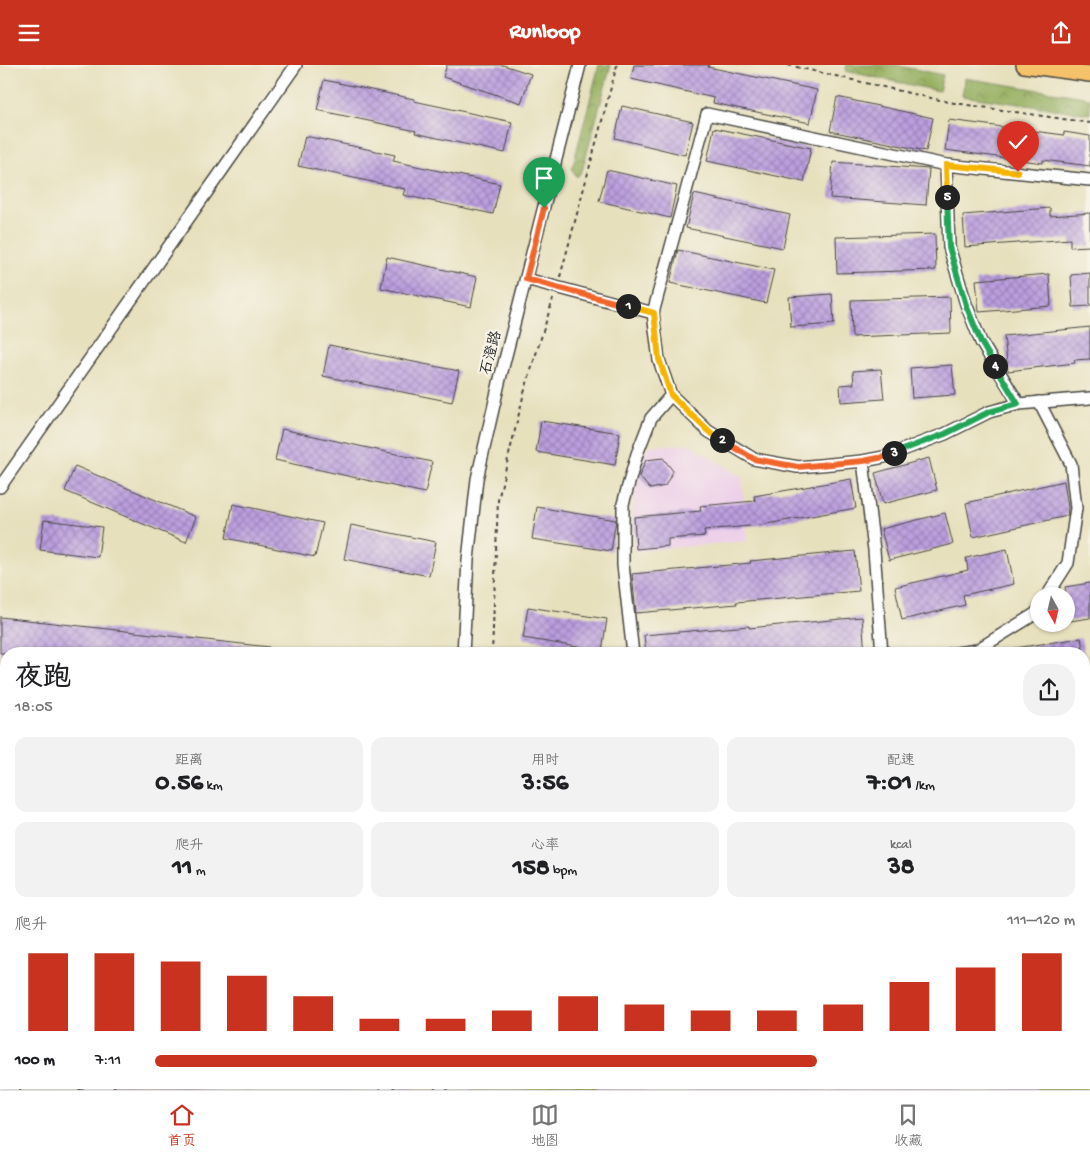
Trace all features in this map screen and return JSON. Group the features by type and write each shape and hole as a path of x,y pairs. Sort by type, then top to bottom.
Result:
{"main road":[{"path":"1024,65 1090,74"}],"street":[{"path":"0,487 296,65"},
{"name":"石澄路","path":"463,647 468,560 477,479 499,383 580,65"},
{"path":"1090,180 946,165 707,114 654,313 659,359 671,395 708,431 754,459 798,467 863,461 884,457 945,434 989,412 1018,404 1090,398"},
{"path":"946,165 949,247 966,305 981,342 1018,404"},
{"path":"526,279 654,313"},
{"path":"632,647 623,565 623,504 637,454 651,418 671,395"},
{"path":"1039,402 1071,464 1076,508 1068,563 1052,587"},
{"path":"863,461 874,550 881,647"},
{"path":"982,647 1030,617"}],"path":[{"path":"492,647 498,500 524,393 557,287 618,65"},
{"path":"788,65 948,102 1090,123"}],"shaded area":[{"path":"689,444 742,477 747,541 634,551 632,516 637,477 648,446"},
{"path":"43,1089 413,1089 413,1090"},
{"path":"466,1089 1090,1089 1090,1090"}],"green space":[{"path":"599,65 611,65 582,171 577,177 572,169"},
{"path":"847,65 895,65 943,75 939,91 845,71"},
{"path":"965,78 1090,98 1090,114 962,96"},
{"path":"472,1089 595,1089 595,1090"},
{"path":"1038,1089 1090,1089 1090,1090"}],"building":[{"path":"447,65 503,65 531,74 521,103 443,77"},
{"path":"634,65 709,65 708,67 817,90 810,123 713,103 714,98 631,79"},
{"path":"324,80 512,122 505,153 415,133 416,131 317,110"},
{"path":"837,97 933,118 926,151 830,131"},
{"path":"622,106 693,122 685,155 615,138"},
{"path":"949,120 1064,135 1064,132 1090,136 1090,166 1043,160 1043,163 945,150"},
{"path":"714,128 811,148 804,182 707,161"},
{"path":"305,136 395,155 393,161 500,184 493,214 403,195 405,189 298,166"},
{"path":"833,162 929,169 926,205 830,198"},
{"path":"607,170 677,186 670,218 599,201"},
{"path":"694,194 790,215 783,248 686,228"},
{"path":"1050,208 1050,216 1090,213 1090,246 1070,247 1070,239 965,247 963,215"},
{"path":"935,234 936,270 837,273 836,237"},
{"path":"678,250 774,270 766,303 670,283"},
{"path":"387,257 477,277 471,307 381,288"},
{"path":"1090,273 1090,306 1073,307 1071,275"},
{"path":"1049,274 1051,306 979,312 976,280"},
{"path":"832,294 834,324 791,327 789,297"},
{"path":"950,297 951,333 852,337 851,300"},
{"path":"1090,327 1090,359 1074,360 1075,363 1008,371 1004,336"},
{"path":"329,345 459,371 452,402 323,376"},
{"path":"952,365 955,395 912,398 910,368"},
{"path":"881,369 884,399 841,402 840,385 854,384 853,371"},
{"path":"541,421 620,433 615,465 536,452"},
{"path":"282,429 432,462 425,493 275,460"},
{"path":"663,458 673,471 665,486 650,489 639,476 646,460"},
{"path":"929,458 937,490 883,504 875,473"},
{"path":"75,466 196,517 186,542 65,491"},
{"path":"851,479 856,508 761,525 704,530 705,536 668,539 668,546 636,549 634,517 701,511 700,506 755,501 754,496"},
{"path":"1064,481 1068,508 1067,516 973,537 966,503"},
{"path":"233,504 323,523 315,557 226,538"},
{"path":"537,507 616,520 611,551 532,539"},
{"path":"945,513 953,544 889,560 881,529"},
{"path":"44,520 102,527 98,557 40,550"},
{"path":"351,525 436,542 429,576 344,559"},
{"path":"1007,549 1014,584 963,595 965,605 902,620 895,587 968,570 966,558"},
{"path":"855,551 859,591 636,613 632,574"},
{"path":"1090,583 1090,618 1075,620 1075,587 1065,587"},
{"path":"528,607 607,619 603,647 578,647 523,638"},
{"path":"0,617 269,647 0,647"},
{"path":"862,617 864,647 645,647 644,635 749,626 749,628"},
{"path":"1081,638 1083,647 1022,647"}],"route":[{"path":"544,208 526,279 654,313 659,359 671,395 708,431 754,459 798,467 863,461 884,457 945,434 989,412 1018,404 981,342 966,305 949,247 946,165 1018,172"}]}
